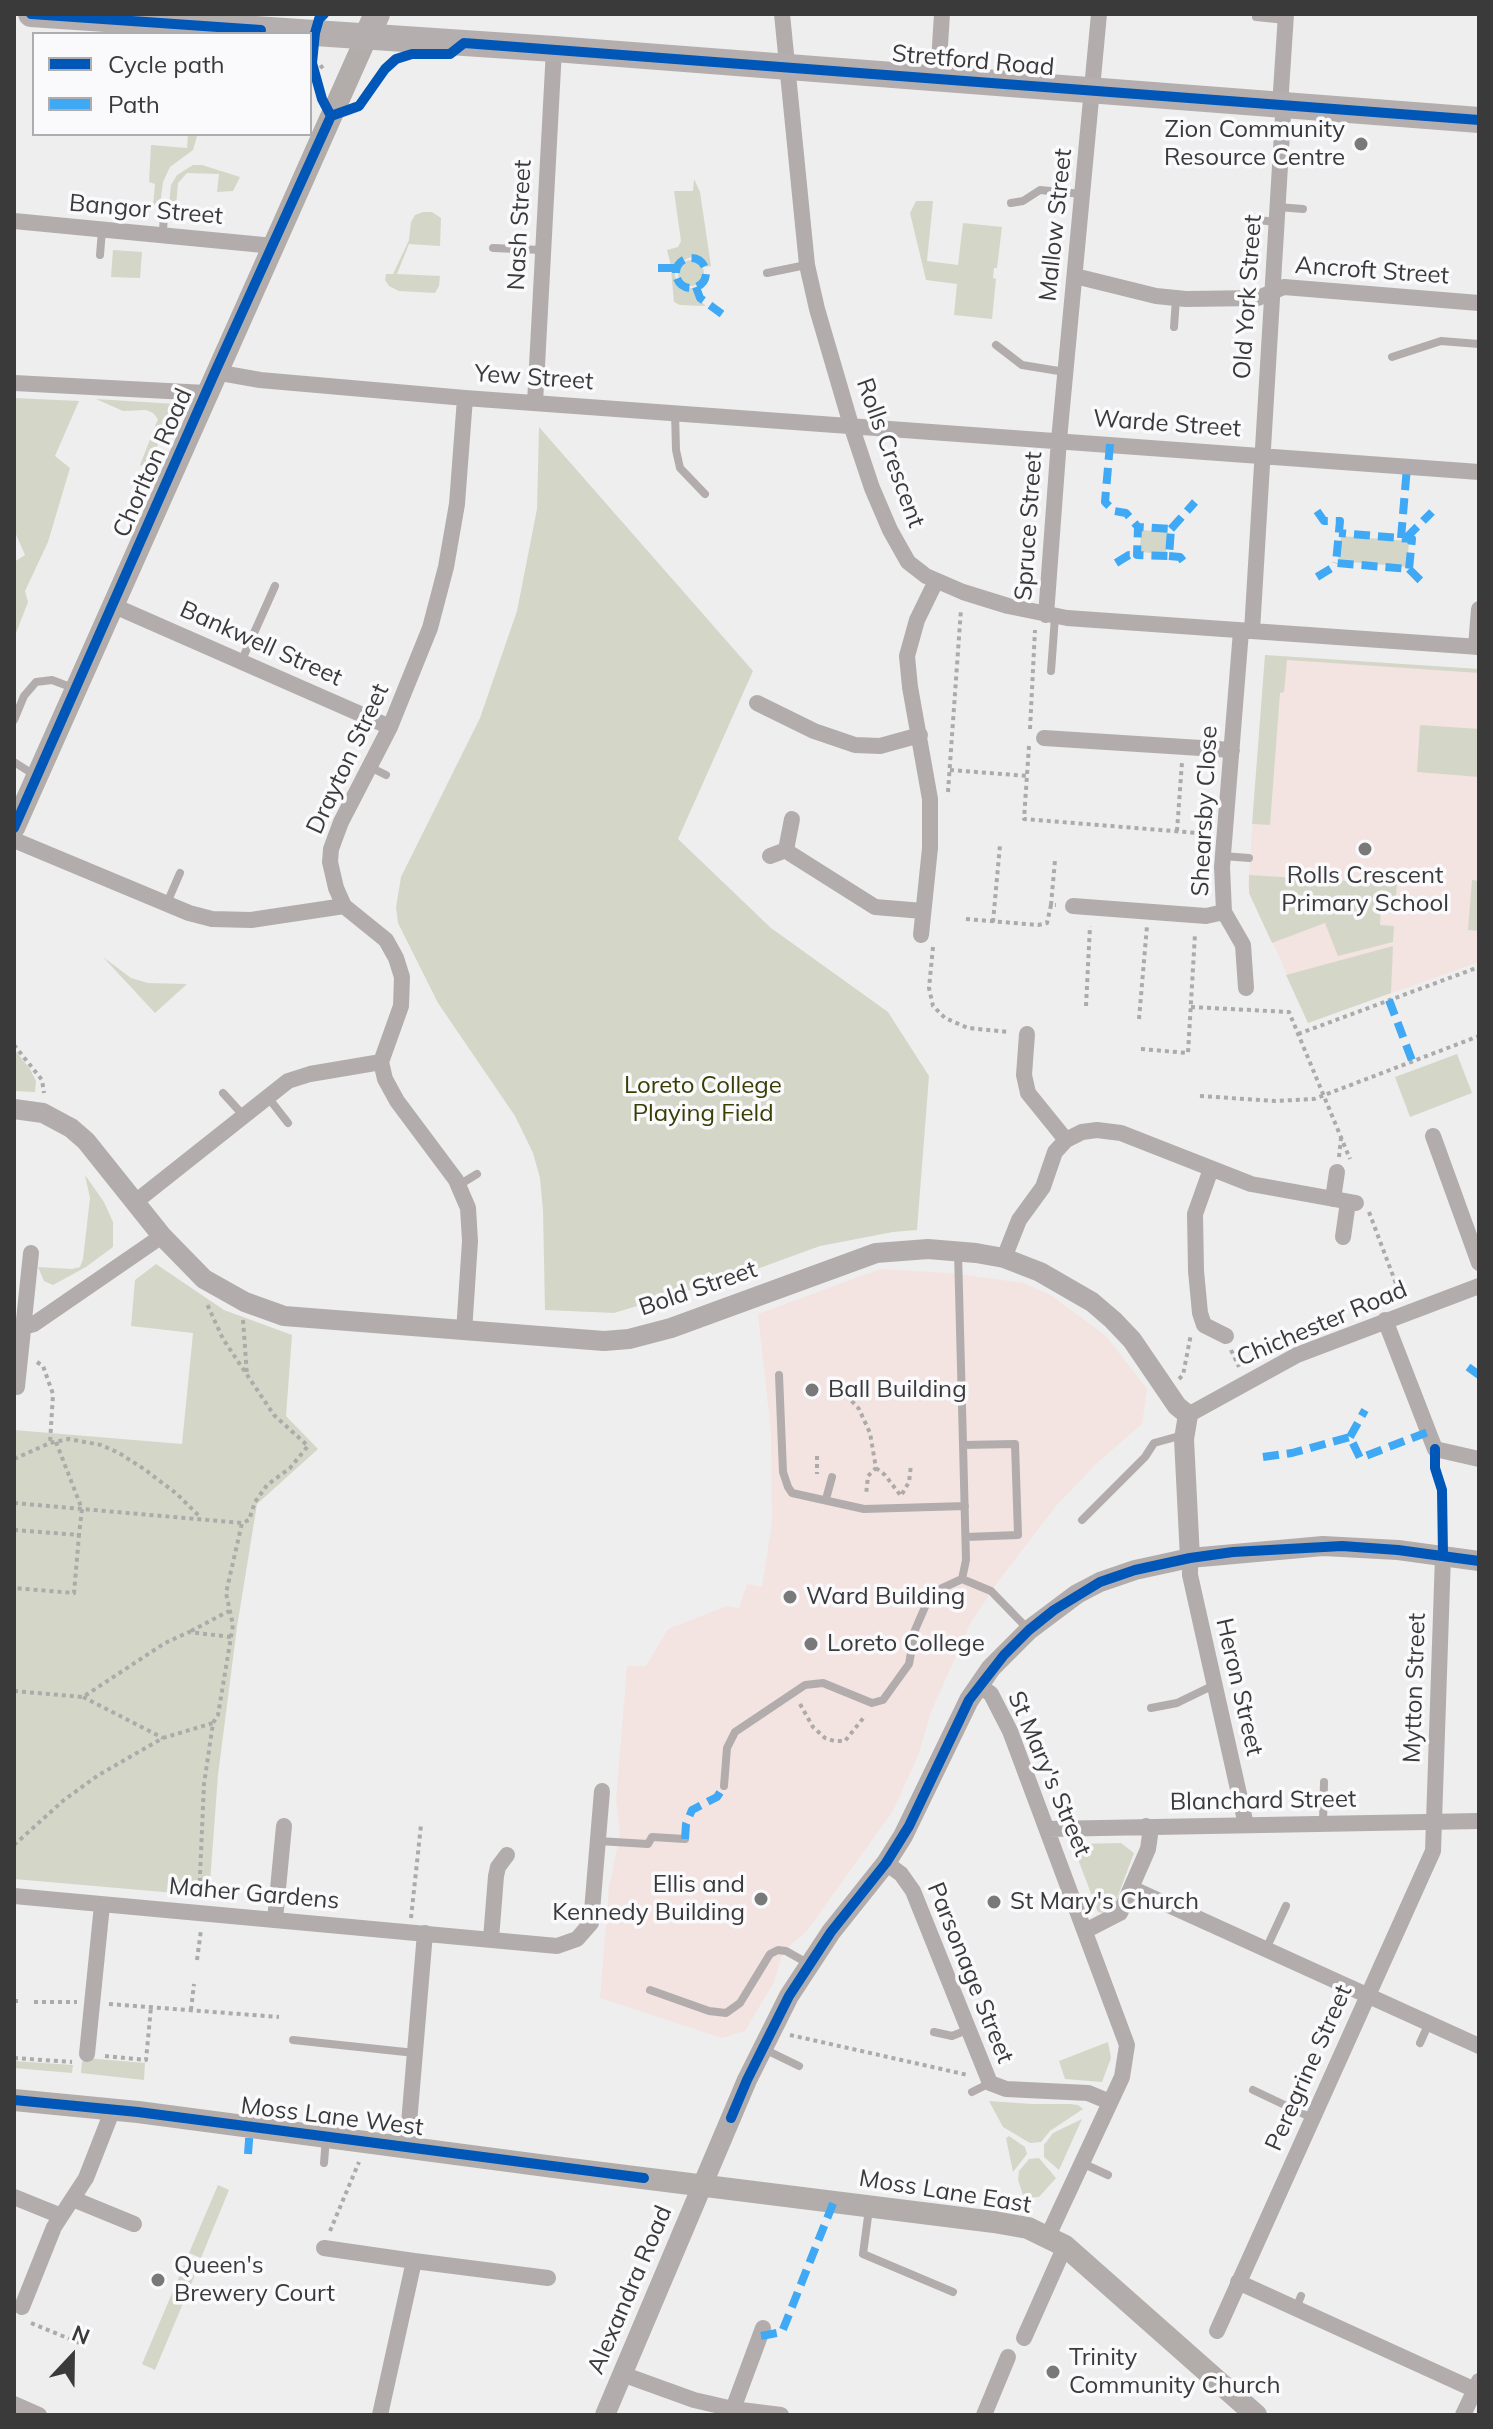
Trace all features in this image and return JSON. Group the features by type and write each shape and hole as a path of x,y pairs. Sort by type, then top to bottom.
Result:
{"main road":[{"name":"Stretford Road","path":"31,14 90,16 221,32"},
{"name":"Stretford Road","path":"312,43 319,44 372,25 554,49 1479,120"},
{"name":"Chorlton Road","path":"14,828 274,246 340,78 372,25"},
{"name":"Moss Lane West","path":"14,2100 113,2109 704,2185"},
{"name":"Moss Lane East","path":"704,2185 1028,2228 1056,2241 1256,2415"}],"street":[{"name":"Rolls Crescent","path":"782,14 807,265 851,425 872,488 902,552 918,570 963,592 1046,615 1478,647"},
{"path":"938,77 942,14"},
{"name":"Mallow Street","path":"1059,440 1099,14"},
{"name":"Old York Street","path":"1246,631 1273,292 1286,17"},
{"name":"Nash Street","path":"535,403 554,49"},
{"name":"Bangor Street","path":"14,221 274,246"},
{"name":"Ancroft Street","path":"1075,276 1176,299 1258,298 1284,287 1479,303"},
{"name":"Yew Street","path":"14,383 260,380 851,425"},
{"name":"Drayton Street","path":"344,906 332,874 331,849 341,822 390,727 425,643 446,567 459,493 465,398"},
{"name":"Warde Street","path":"851,425 1479,472"},
{"name":"Spruce Street","path":"1046,615 1059,440"},
{"path":"921,935 931,819 929,781 910,687 907,656 917,620 936,581"},
{"name":"Bankwell Street","path":"112,605 390,727"},
{"path":"1478,647 1479,609"},
{"name":"Shearsby Close","path":"1246,631 1222,856 1224,912 1243,945 1246,988"},
{"path":"757,703 782,709 837,741 855,745 880,746 920,735"},
{"path":"1044,738 1232,750"},
{"path":"792,819 778,853 875,907 923,911"},
{"path":"14,840 196,915 236,921 344,906 386,940 402,977 401,1006 381,1062 385,1079 397,1101 459,1185 468,1208 470,1241 464,1332"},
{"path":"1073,906 1206,916 1224,912"},
{"path":"1027,1034 1024,1075 1028,1093 1066,1140"},
{"path":"134,1203 267,1096 298,1076 381,1062"},
{"name":"Bold Street","path":"14,1109 43,1113 71,1128 86,1141 162,1236 204,1279 245,1302 284,1316 464,1332 604,1341 629,1339 688,1323 876,1253 914,1249 958,1251 1004,1258 1040,1272 1092,1302 1132,1340 1167,1390 1186,1425"},
{"path":"1004,1258 1019,1220 1040,1192 1052,1157 1066,1140 1082,1132 1112,1131 1251,1184 1345,1201"},
{"path":"1433,1136 1479,1263"},
{"path":"1211,1169 1195,1214 1202,1270 1202,1319 1210,1330 1226,1336"},
{"path":"1337,1172 1345,1201 1343,1237"},
{"path":"23,1327 34,1324 162,1236"},
{"path":"17,1387 31,1253"},
{"name":"Chichester Road","path":"1186,1425 1246,1381 1316,1347 1479,1286"},
{"path":"1385,1320 1435,1449 1479,1459"},
{"path":"1186,1425 1190,1558"},
{"name":"Alexandra Road","path":"605,2415 747,2080 767,2040 831,1932 886,1863 915,1816 958,1719 979,1685 991,1668 1029,1630 1077,1594 1100,1582 1135,1570 1190,1558 1323,1546 1443,1555 1479,1561"},
{"name":"Mytton Street","path":"1435,1822 1443,1555"},
{"name":"Heron Street","path":"1190,1558 1190,1575 1246,1825"},
{"name":"St Mary's Street","path":"979,1685 991,1694 1010,1731 1127,2045 1122,2077 1082,2163 1024,2338"},
{"name":"Maher Gardens","path":"14,1896 557,1946 572,1942 586,1932 591,1923 602,1791"},
{"name":"Blanchard Street","path":"1047,1829 1479,1821"},
{"name":"Peregrine Street","path":"1217,2331 1433,1851 1435,1822"},
{"path":"275,1920 284,1826"},
{"path":"1085,1931 1117,1916 1149,1845 1150,1835 1146,1826"},
{"path":"491,1939 496,1876 498,1867 507,1855"},
{"name":"Parsonage Street","path":"886,1863 901,1874 913,1891 988,2081 1006,2089 1088,2093 1110,2102"},
{"path":"1131,1888 1478,2044"},
{"path":"87,2054 102,1905"},
{"path":"407,2147 415,2053 417,1933"},
{"path":"20,2312 61,2216 86,2178 113,2109"},
{"path":"14,2197 61,2216"},
{"path":"73,2199 134,2224"},
{"path":"324,2248 548,2278"},
{"path":"380,2415 414,2261"},
{"path":"1238,2282 1298,2302 1477,2385 1463,2415"},
{"path":"733,2409 763,2328"},
{"path":"984,2415 1008,2357"},
{"path":"622,2374 694,2400 781,2415"},
{"path":"14,2404 39,2415"}],"lane":[{"path":"1256,17 1286,17"},
{"path":"1011,203 1023,201 1040,190 1084,194"},
{"path":"163,236 164,207"},
{"path":"1249,219 1303,209"},
{"path":"100,255 102,230"},
{"path":"493,248 542,250"},
{"path":"767,273 807,265"},
{"path":"1174,327 1176,299"},
{"path":"1392,357 1441,341 1479,344"},
{"path":"996,345 1022,365 1066,372"},
{"path":"675,412 680,468 705,494"},
{"path":"241,662 275,586"},
{"path":"1046,615 1051,671"},
{"path":"14,720 24,696 36,682 52,680 74,688"},
{"path":"14,762 37,776"},
{"path":"369,767 386,775"},
{"path":"1222,856 1249,858"},
{"path":"167,904 180,873"},
{"path":"223,1093 243,1115"},
{"path":"267,1096 288,1123"},
{"path":"459,1185 477,1174"},
{"path":"958,1251 966,1537 962,1579"},
{"path":"779,1375 783,1472 788,1487 798,1496 826,1499 864,1509 965,1506"},
{"path":"1082,1520 1145,1457 1154,1443 1186,1425"},
{"path":"963,1445 1015,1444 1018,1535 966,1537"},
{"path":"826,1499 832,1477"},
{"path":"724,1786 727,1748 735,1732 805,1685 823,1683 872,1703 887,1696 909,1664 915,1630 928,1600 936,1591 962,1579 991,1591 1029,1630"},
{"path":"1151,1708 1177,1703 1214,1685"},
{"path":"1323,1823 1324,1782"},
{"path":"598,1841 648,1844 652,1837 685,1839"},
{"path":"1266,1949 1286,1906"},
{"path":"650,1990 709,2011 726,2013 740,2003 770,1954 778,1950 786,1951 810,1964"},
{"path":"1420,2043 1429,2023"},
{"path":"934,2032 952,2036 967,2030"},
{"path":"293,2040 415,2053"},
{"path":"767,2040 799,2066"},
{"path":"972,2092 988,2081"},
{"path":"1253,2090 1313,2118"},
{"path":"324,2163 326,2138"},
{"path":"1082,2163 1108,2175"},
{"path":"870,2206 863,2254 953,2292"}],"path":[{"path":"319,44 322,67 340,78"},
{"path":"319,44 312,63 317,80 340,78"},
{"path":"948,797 963,592"},
{"path":"1046,615 1024,819 1224,836"},
{"path":"1177,831 1183,747"},
{"path":"950,770 1028,776"},
{"path":"993,922 1000,845"},
{"path":"966,919 1047,923 1055,860"},
{"path":"1051,905 1073,906"},
{"path":"1086,1006 1091,907"},
{"path":"1139,1019 1148,912"},
{"path":"1141,1049 1188,1053 1197,915"},
{"path":"921,935 933,943 929,988 933,1006 945,1018 968,1028 1027,1034"},
{"path":"1298,1034 1479,967"},
{"path":"1191,1007 1289,1012 1326,1096"},
{"path":"1200,1096 1285,1101 1326,1096 1479,1036"},
{"path":"14,1045 42,1080 43,1113"},
{"path":"14,1503 242,1523 249,1520 255,1502 267,1485 290,1468 308,1446 274,1415 223,1339 208,1307 204,1279"},
{"path":"245,1302 243,1344 247,1377"},
{"path":"1167,1390 1183,1375 1190,1337 1202,1319"},
{"path":"1226,1336 1246,1381"},
{"path":"21,1353 43,1366 53,1394 50,1443"},
{"path":"838,1393 850,1399 864,1416 876,1468 901,1496"},
{"path":"14,1459 50,1443 82,1440 119,1453 177,1494 201,1519"},
{"path":"14,1588 74,1593 76,1536 82,1509 56,1442"},
{"path":"788,1487 803,1488 815,1483 817,1456"},
{"path":"901,1508 901,1496 909,1482 911,1465"},
{"path":"864,1509 868,1476 876,1468"},
{"path":"197,1960 204,1784 233,1625 226,1593 242,1523"},
{"path":"14,1530 76,1536"},
{"path":"83,1697 165,1643 229,1611"},
{"path":"189,1632 231,1637"},
{"path":"14,1691 83,1697 163,1738"},
{"path":"793,1693 813,1727 825,1738 834,1741 845,1741 872,1703"},
{"path":"14,1845 64,1800 97,1776 163,1738 213,1723"},
{"path":"417,1933 421,1825"},
{"path":"191,2010 194,1984"},
{"path":"14,2001 21,2001"},
{"path":"34,2002 93,2002 279,2017"},
{"path":"14,2058 76,2063 87,2054 146,2060 151,2007"},
{"path":"767,2040 988,2081"},
{"path":"324,2248 360,2160"},
{"path":"20,2312 89,2347"}],"shaded area":[{"name":"Rolls Crescent Primary School","path":"1265,655 1479,669 1479,962 1308,1023 1248,886"},
{"name":"Loreto College","path":"880,1269 950,1273 1024,1283 1052,1296 1106,1336 1147,1389 1142,1424 1097,1463 1056,1506 997,1583 971,1622 931,1712 919,1753 893,1811 806,1932 788,1947 781,1958 774,1982 745,2031 722,2038 600,1998 609,1887 620,1834 616,1800 627,1666 646,1666 668,1629 727,1606 739,1608 747,1584 762,1587 772,1522 771,1433 758,1314"}],"green space":[{"path":"188,136 197,136 193,150 170,167 163,182 160,206 153,205 155,184 149,182 151,145 187,148"},
{"path":"193,165 240,177 233,191 217,192 219,174 187,173 178,183 176,207 169,206 171,185 177,175"},
{"path":"694,179 700,192 711,266 706,267 701,260 691,257 671,266 667,250 678,247 681,241 674,191 693,191"},
{"path":"916,201 933,201 927,261 958,265 963,223 1002,227 997,268 994,268 993,278 996,279 992,319 954,315 957,284 926,280 910,213"},
{"path":"432,212 441,218 440,246 409,244 397,274 440,276 439,286 435,293 399,291 389,286 385,280 386,274 393,274 409,240 411,222 415,215"},
{"path":"113,250 142,252 140,278 111,277"},
{"path":"691,260 700,264 704,273 700,282 691,286 682,282 678,273 682,264"},
{"path":"671,270 675,270 679,285 694,289 698,299 706,306 674,302"},
{"path":"14,398 79,401 55,456 70,468 48,542 25,591 28,602 16,633 14,562 25,555 14,530"},
{"path":"96,399 175,404 148,468 140,465 158,419 146,410 123,411"},
{"name":"Loreto College Playing Field","path":"539,427 753,671 678,839 771,928 888,1012 929,1076 917,1230 820,1246 746,1273 614,1313 545,1310 543,1211 540,1178 533,1153 515,1116 438,1003 398,923 396,907 401,877 480,718 517,611 537,509"},
{"path":"1141,530 1167,532 1166,554 1140,552"},
{"path":"1341,536 1409,541 1407,567 1338,561"},
{"path":"1265,655 1479,669 1479,673 1287,660 1284,692 1280,693 1270,825 1252,824"},
{"path":"1420,725 1479,729 1479,777 1417,772"},
{"path":"1249,875 1397,884 1395,910 1381,909 1380,925 1394,926 1393,942 1338,956 1325,923 1272,943 1249,893"},
{"path":"1472,880 1479,881 1479,931 1468,930"},
{"path":"1393,946 1391,993 1308,1023 1286,975"},
{"path":"103,957 131,978 148,983 187,984 155,1013"},
{"path":"14,1049 36,1081 35,1092 14,1091"},
{"path":"1457,1054 1472,1093 1410,1117 1395,1077"},
{"path":"85,1175 104,1202 113,1222 113,1247 86,1267 53,1285 44,1281 38,1267 72,1269 80,1267 83,1259 90,1198"},
{"path":"156,1264 224,1310 292,1335 286,1416 318,1449 257,1504 218,1775 209,1896 14,1879 14,1430 182,1444 193,1333 131,1326 135,1280"},
{"path":"1121,1843 1134,1853 1113,1909 1098,1912 1073,1846"},
{"path":"1108,2042 1111,2058 1102,2082 1065,2079 1059,2061"},
{"path":"86,2058 145,2063 144,2080 81,2073 82,2062"},
{"path":"14,2061 73,2065 72,2073 14,2068"},
{"path":"989,2101 1070,2104 1083,2109 1050,2131 1041,2142 1030,2143 1003,2127"},
{"path":"1082,2119 1059,2170 1044,2157 1044,2145 1053,2133"},
{"path":"1009,2136 1025,2147 1027,2154 1013,2172 1006,2138"},
{"path":"1039,2158 1056,2178 1039,2197 1024,2198 1018,2180 1019,2171 1029,2159"},
{"path":"218,2185 229,2190 201,2258 189,2253"},
{"path":"184,2265 197,2270 155,2370 142,2364"}],"marked path":[{"path":"691,258 697,259 705,267 706,273 705,279 697,287 691,288 685,287 677,279 676,273 677,267 685,259 691,258"},
{"path":"658,268 677,268"},
{"path":"696,287 700,298 722,314"},
{"path":"1110,444 1105,502 1114,511 1126,513 1138,527 1137,555 1169,556 1171,529 1138,527"},
{"path":"1401,538 1407,467"},
{"path":"1171,529 1195,502"},
{"path":"1317,511 1324,521 1340,521 1336,563 1409,569 1412,539 1339,533"},
{"path":"1406,538 1432,512"},
{"path":"1116,563 1129,555 1137,555"},
{"path":"1169,556 1180,557 1186,565"},
{"path":"1317,577 1336,563"},
{"path":"1409,569 1426,586"},
{"path":"1389,1000 1413,1063"},
{"path":"1468,1367 1479,1375"},
{"path":"1350,1437 1365,1410"},
{"path":"1263,1457 1292,1453 1350,1437 1360,1458 1428,1432"},
{"path":"685,1839 686,1824 692,1810 717,1797 724,1786"},
{"path":"248,2154 250,2127"},
{"path":"761,2336 782,2332 834,2201"}],"cycle path":[{"path":"31,14 261,30"},
{"path":"324,14 315,33 312,63 322,99 331,116"},
{"path":"464,43 1479,120"},
{"path":"331,116 359,106 385,69 396,59 412,54 450,54 464,43"},
{"path":"14,828 331,116"},
{"path":"1435,1449 1435,1468 1442,1490 1443,1555"},
{"path":"731,2118 789,1996 831,1932 886,1863 909,1826 969,1700 1004,1655 1054,1610 1100,1582 1135,1570 1233,1552 1342,1546 1479,1561"},
{"path":"14,2100 138,2112 644,2178"}],"place":[{"name":"Zion Community Resource Centre","path":"1361,144"},
{"name":"Rolls Crescent Primary School","path":"1365,849"},
{"name":"Ball Building","path":"812,1390"},
{"name":"Ward Building","path":"790,1597"},
{"name":"Loreto College","path":"811,1644"},
{"name":"Ellis and Kennedy Building","path":"761,1899"},
{"name":"St Mary's Church","path":"994,1902"},
{"name":"Queen's Brewery Court","path":"158,2280"},
{"name":"Trinity Community Church","path":"1053,2372"}]}
